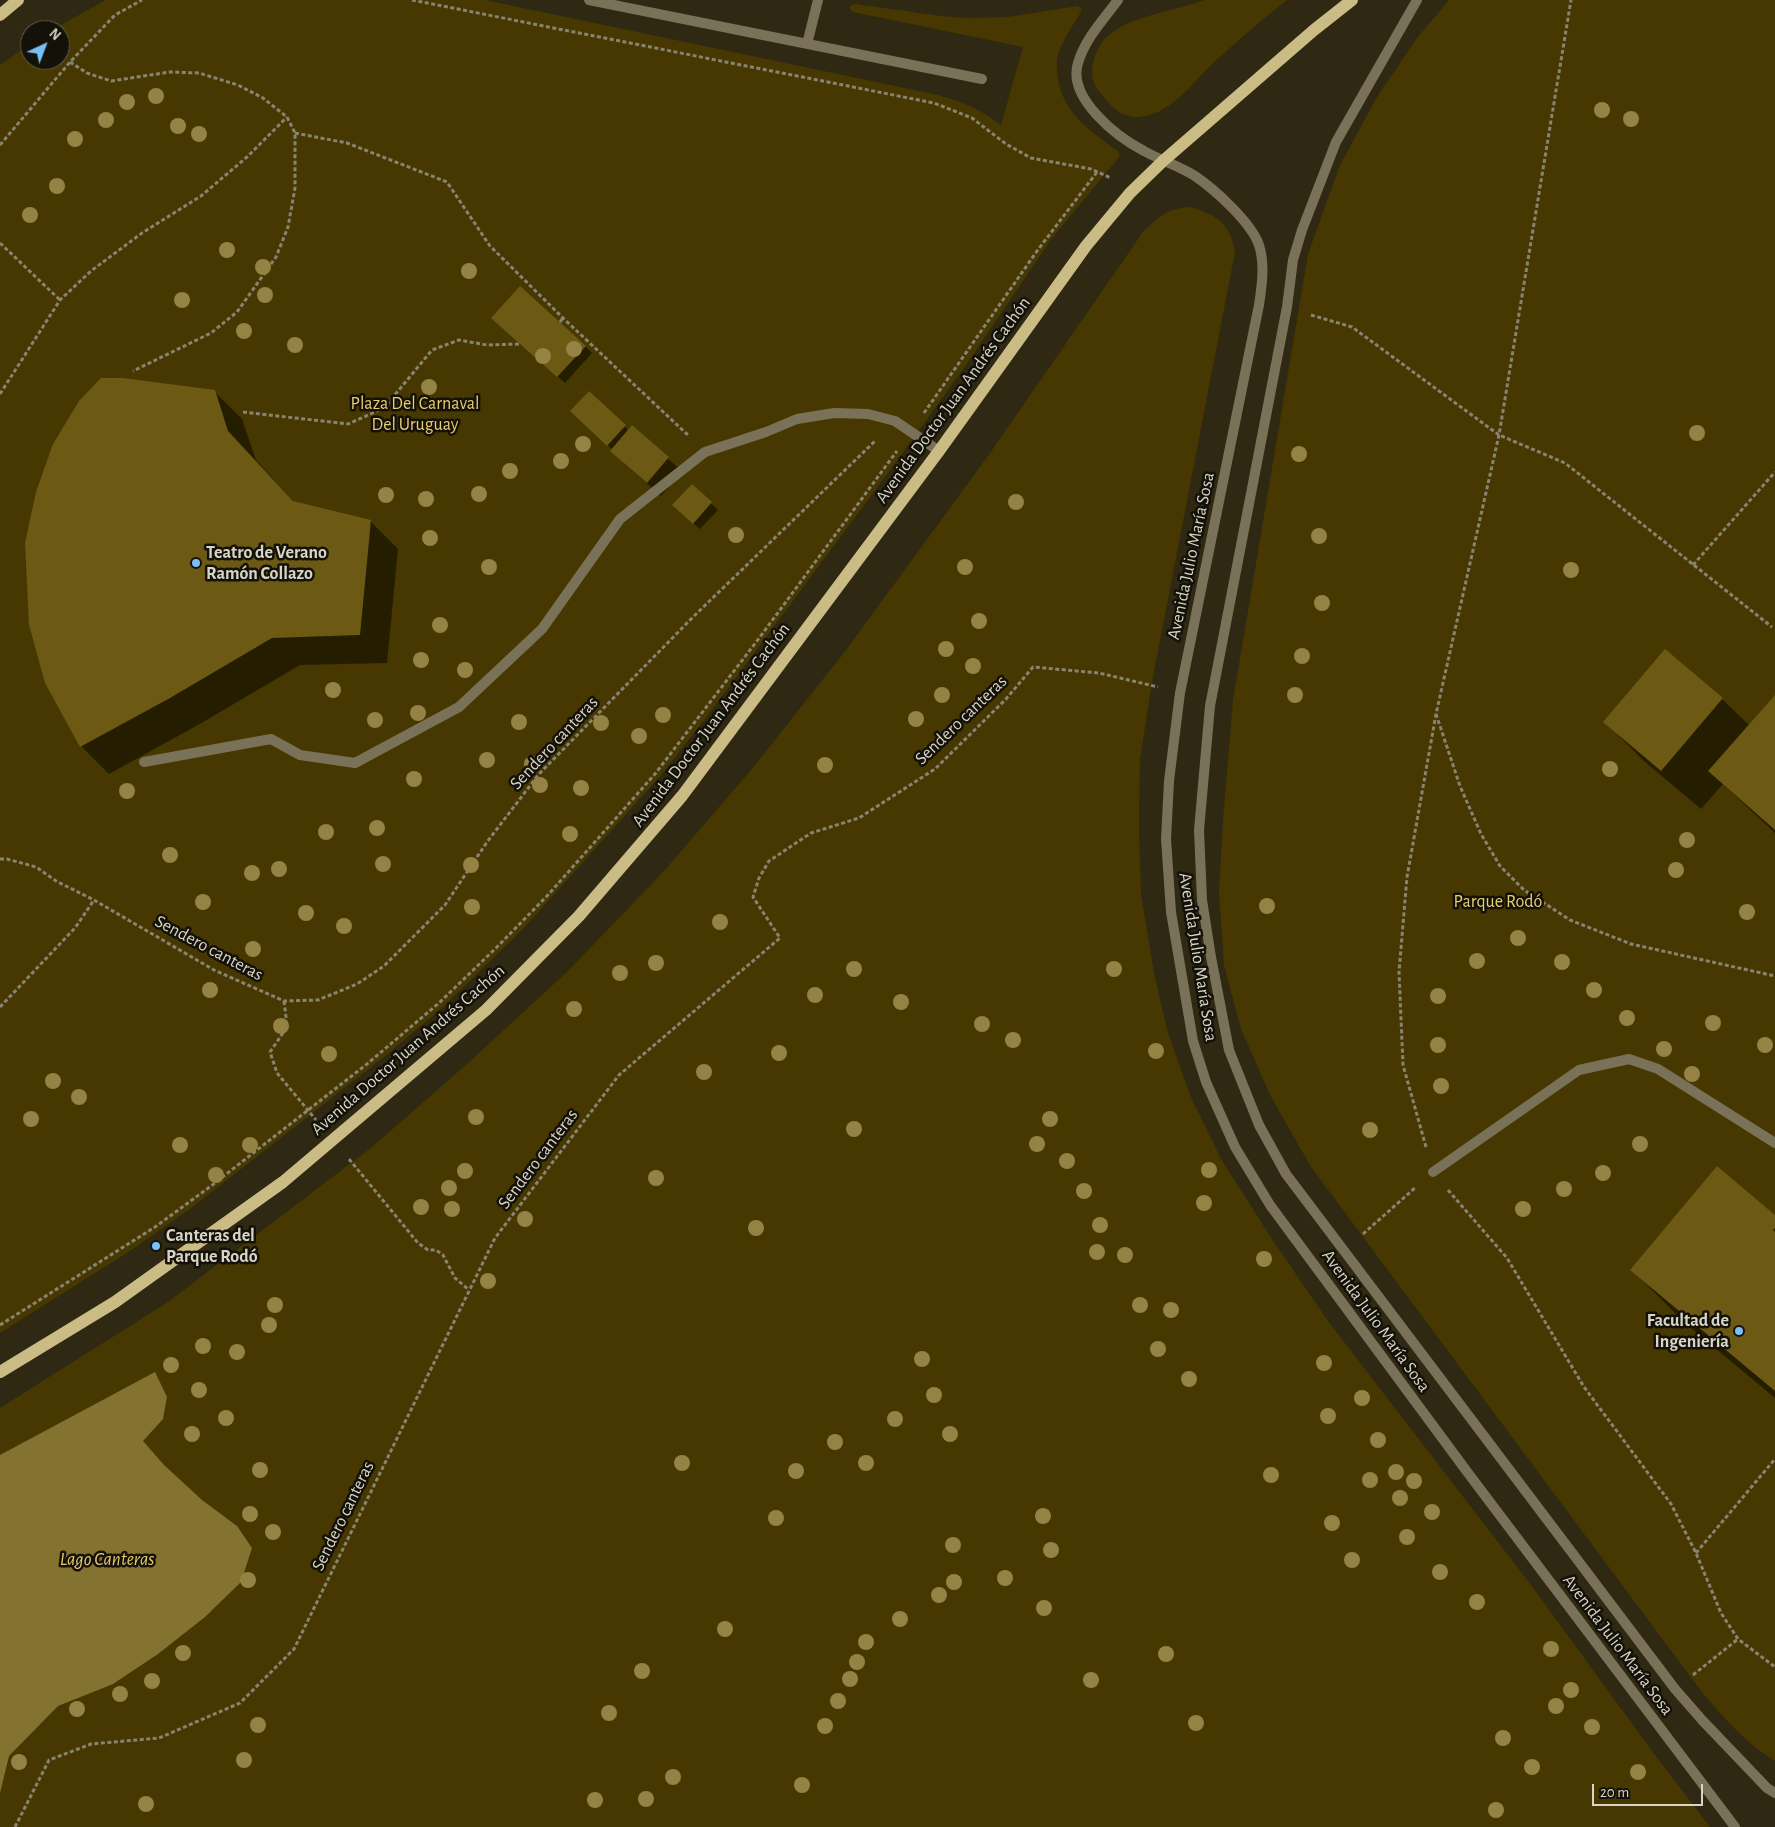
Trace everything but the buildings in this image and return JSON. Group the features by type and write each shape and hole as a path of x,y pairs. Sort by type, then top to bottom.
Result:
{"main road":[{"path":"0,15 18,0"},
{"name":"Avenida Doctor Juan Andrés Cachón","path":"0,1372 115,1302 283,1182 486,1010 579,916 682,796 939,451 1086,246 1130,193 1314,30 1352,0"}],"street":[{"path":"589,0 982,79"},
{"path":"807,44 818,0"},
{"name":"Avenida Julio María Sosa","path":"1118,0 1086,43 1077,65 1076,83 1086,101 1102,122 1141,150 1193,175 1212,188 1244,222 1258,244 1263,277 1258,314 1180,693 1169,781 1166,839 1171,912 1193,1041 1206,1082 1235,1147 1270,1205 1468,1474 1735,1827"},
{"name":"Avenida Julio María Sosa","path":"1417,0 1336,142 1302,230 1294,260 1287,307 1210,706 1199,830 1202,900 1229,1050 1259,1125 1286,1174 1676,1689 1741,1761 1767,1788 1775,1793"},
{"path":"144,762 271,739 300,755 355,763 459,707 542,629 620,519 705,452 766,432 797,419 834,413 868,414 895,421 939,451"},
{"path":"1433,1172 1579,1070 1629,1060 1658,1069 1775,1143"}],"path":[{"path":"133,372 212,333 237,312 276,257 288,227 295,188 295,133 287,117 263,98 238,85 199,73 170,72 111,80 87,73 70,62 115,15 142,0"},
{"path":"412,0 934,104 972,118 1006,144 1031,158 1091,169 1114,180 1130,193"},
{"path":"1571,0 1499,435 1436,714 1406,877 1399,972 1403,1065 1433,1172 1507,1258 1584,1387 1671,1504 1696,1553 1721,1613 1738,1639 1775,1667"},
{"path":"0,145 63,70"},
{"path":"0,394 60,300 91,271 142,233 201,196 247,157 287,117"},
{"path":"295,133 347,143 447,182 490,246 705,452"},
{"path":"0,1325 155,1227 211,1186 367,1064 439,1003 547,896 655,774 765,630 911,432 1037,251 1097,172"},
{"path":"0,244 60,300"},
{"path":"1287,307 1352,327 1499,435 1565,463 1772,627"},
{"path":"560,322 563,318"},
{"path":"243,412 348,424 384,408 432,350 459,340 487,345 520,344"},
{"name":"Sendero canteras","path":"0,859 36,867 56,881 94,900 214,970 284,1001 318,1000 357,984 384,966 446,905 487,842 539,774 693,617 895,421"},
{"path":"1693,565 1775,472"},
{"name":"Sendero canteras","path":"15,1827 49,1760 91,1744 159,1738 240,1703 294,1649 495,1238 619,1075 780,938 754,897 758,878 769,861 811,833 859,818 935,769 1006,699 1033,667 1099,673 1180,693"},
{"path":"1436,714 1460,786 1481,834 1500,866 1524,890 1570,920 1630,944 1775,976"},
{"path":"0,1007 75,928 94,900"},
{"path":"277,1073 270,1052 285,1030 284,1001"},
{"path":"1343,1250 1433,1172"},
{"path":"418,1244 428,1250 436,1250 443,1255 455,1278 470,1290"},
{"path":"1696,1553 1775,1459"},
{"path":"1676,1689 1738,1639"}],"green space":[{"name":"Plaza Del Carnaval Del Uruguay","path":"106,0 485,0 938,95 971,107 1001,125 1023,47 853,12 850,6 855,4 967,18 1007,17 1078,6 1082,10 1063,43 1057,58 1057,72 1061,90 1065,101 1079,120 1118,151 1120,156 1052,238 964,368 706,718 662,774 525,927 441,1009 384,1057 190,1209 127,1253 0,1333 0,65 20,51 20,70 70,70 70,20"},
{"path":"1205,0 1287,0 1238,41 1179,98 1166,108 1144,116 1133,117 1123,114 1114,108 1098,90 1092,77 1093,63 1097,50 1105,39 1118,28 1129,23"},
{"name":"Parque Rodó","path":"1449,0 1775,0 1775,1761 1746,1739 1704,1695 1311,1167 1271,1097 1241,1029 1224,965 1219,892 1233,700 1308,254 1340,165 1377,97 1417,38"},
{"path":"1191,207 1209,214 1226,227 1233,242 1235,252 1152,682 1140,759 1139,828 1141,894 1154,973 1168,1033 1190,1095 1221,1159 1272,1239 1328,1321 1531,1585 1710,1827 0,1827 0,1408 168,1302 372,1147 468,1063 568,971 664,871 751,770 843,654 988,456 1143,232 1169,211"}],"water":[{"name":"Lago Canteras","path":"155,1372 167,1397 163,1419 143,1441 164,1465 202,1500 237,1526 252,1548 241,1582 205,1617 158,1654 113,1684 58,1706 9,1756 0,1793 0,1455"}],"place":[{"name":"Teatro de Verano Ramón Collazo","path":"196,563"},
{"name":"Canteras del Parque Rodó","path":"156,1246"},
{"name":"Facultad de Ingeniería","path":"1739,1331"}]}
